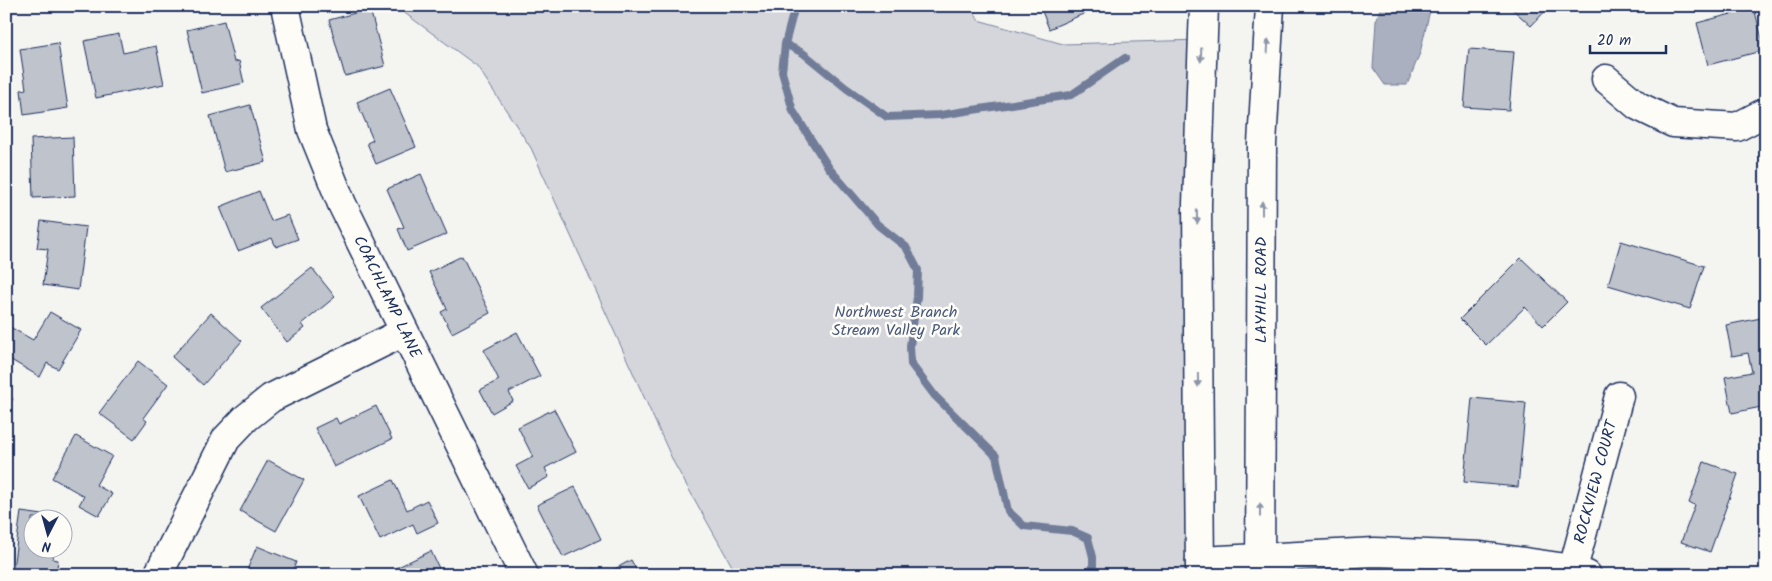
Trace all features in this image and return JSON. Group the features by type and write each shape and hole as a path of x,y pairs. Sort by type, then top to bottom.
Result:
{"street":[{"name":"COACHLAMP LANE","path":"285,6 312,130 342,204 524,575"},
{"path":"1204,6 1197,204 1200,568 1260,567 1384,552 1481,556 1580,572"},
{"name":"LAYHILL ROAD","path":"1260,567 1262,144 1270,6"},
{"path":"1606,79 1638,106 1673,123 1737,127 1766,112"},
{"path":"159,573 226,439 246,418 271,398 404,332"},
{"name":"ROCKVIEW COURT","path":"1580,572 1619,396"}],"green space":[{"name":"Northwest Branch Stream Valley Park","path":"395,6 972,6 978,20 1063,44 1201,40 1200,575 737,575 674,463 531,148 477,66"}],"water":[{"path":"1381,6 1431,6 1420,53 1407,85 1385,85 1373,68 1376,21"}],"building":[{"path":"1040,6 1088,6 1090,11 1049,29"},
{"path":"1509,6 1550,6 1531,26"},
{"path":"1754,8 1765,50 1708,65 1697,23"},
{"path":"370,9 385,66 345,76 329,20"},
{"path":"224,21 234,62 239,61 244,83 202,93 187,30"},
{"path":"119,34 123,53 156,46 164,84 96,98 84,41"},
{"path":"58,43 68,108 24,115 21,90 26,89 20,49"},
{"path":"1469,49 1514,52 1509,110 1464,107"},
{"path":"390,88 416,147 376,164 367,143 373,140 357,102"},
{"path":"250,105 266,162 225,172 210,116"},
{"path":"73,137 75,196 33,198 31,139"},
{"path":"421,174 447,234 407,251 398,229 404,227 387,189"},
{"path":"259,191 271,221 288,215 298,239 276,247 272,238 238,251 220,207"},
{"path":"41,221 86,227 78,290 43,285 48,249 37,248"},
{"path":"1621,241 1704,266 1690,309 1608,285"},
{"path":"462,256 490,313 452,333 441,312 447,309 429,272"},
{"path":"1521,258 1567,302 1543,326 1525,307 1486,345 1460,319"},
{"path":"312,268 335,297 302,324 305,328 287,342 261,308"},
{"path":"50,312 81,330 58,369 47,363 40,377 6,357 6,333 10,327 33,340"},
{"path":"211,313 242,341 203,385 172,357"},
{"path":"1766,317 1766,406 1732,413 1725,377 1752,372 1748,353 1732,356 1726,325"},
{"path":"517,332 540,376 509,392 513,401 492,413 480,390 499,380 484,350"},
{"path":"138,361 168,384 143,418 147,421 134,439 99,413"},
{"path":"6,393 13,399 6,407"},
{"path":"1472,398 1526,403 1518,487 1464,482"},
{"path":"376,406 392,439 334,467 315,428 336,418 339,424"},
{"path":"554,409 576,452 545,468 549,477 528,488 516,466 533,457 518,427"},
{"path":"76,436 112,456 96,485 112,494 99,516 79,505 84,496 52,478"},
{"path":"268,460 304,480 276,531 240,511"},
{"path":"1704,462 1738,474 1710,552 1681,542 1695,505 1689,503"},
{"path":"393,480 407,510 427,500 438,523 417,533 413,524 380,540 359,496"},
{"path":"575,487 601,539 563,557 537,505"},
{"path":"22,512 22,558 53,558 58,560 56,575 12,575"},
{"path":"257,546 296,562 291,575 245,575"},
{"path":"431,551 442,575 397,575 394,569"},
{"path":"631,560 639,575 604,575"},
{"path":"594,568 598,575 581,575"}],"waterway":[{"path":"795,6 785,44 782,72 793,111 829,168 878,225 906,247 918,270 917,297 910,346 911,364 935,396 996,456 1008,511 1024,526 1072,531 1088,538 1093,557 1093,575"},
{"path":"785,44 803,53 846,88 887,117 940,115 1071,95 1125,58"}]}
